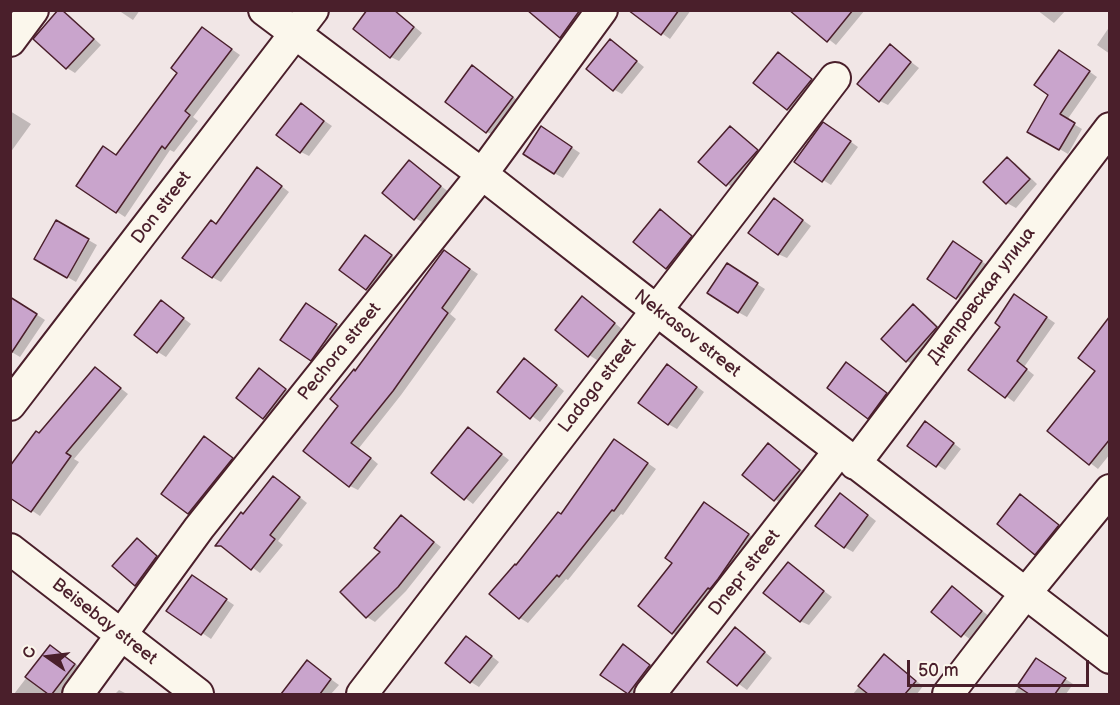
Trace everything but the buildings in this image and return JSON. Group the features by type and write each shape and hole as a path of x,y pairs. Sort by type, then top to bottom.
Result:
{"street":[{"path":"10,41 33,10"},
{"name":"Nekrasov street","path":"264,10 482,174 1110,658"},
{"name":"Don street","path":"10,405 313,10"},
{"name":"Pechora street","path":"78,694 123,636 199,528 482,174 602,10"},
{"name":"Ladoga street","path":"362,694 835,78"},
{"name":"Днепровская улица","path":"847,457 1110,128"},
{"name":"Dnepr street","path":"650,694 847,457"},
{"path":"948,694 1025,594 1110,490"},
{"name":"Beisebay street","path":"10,549 198,694"}]}
